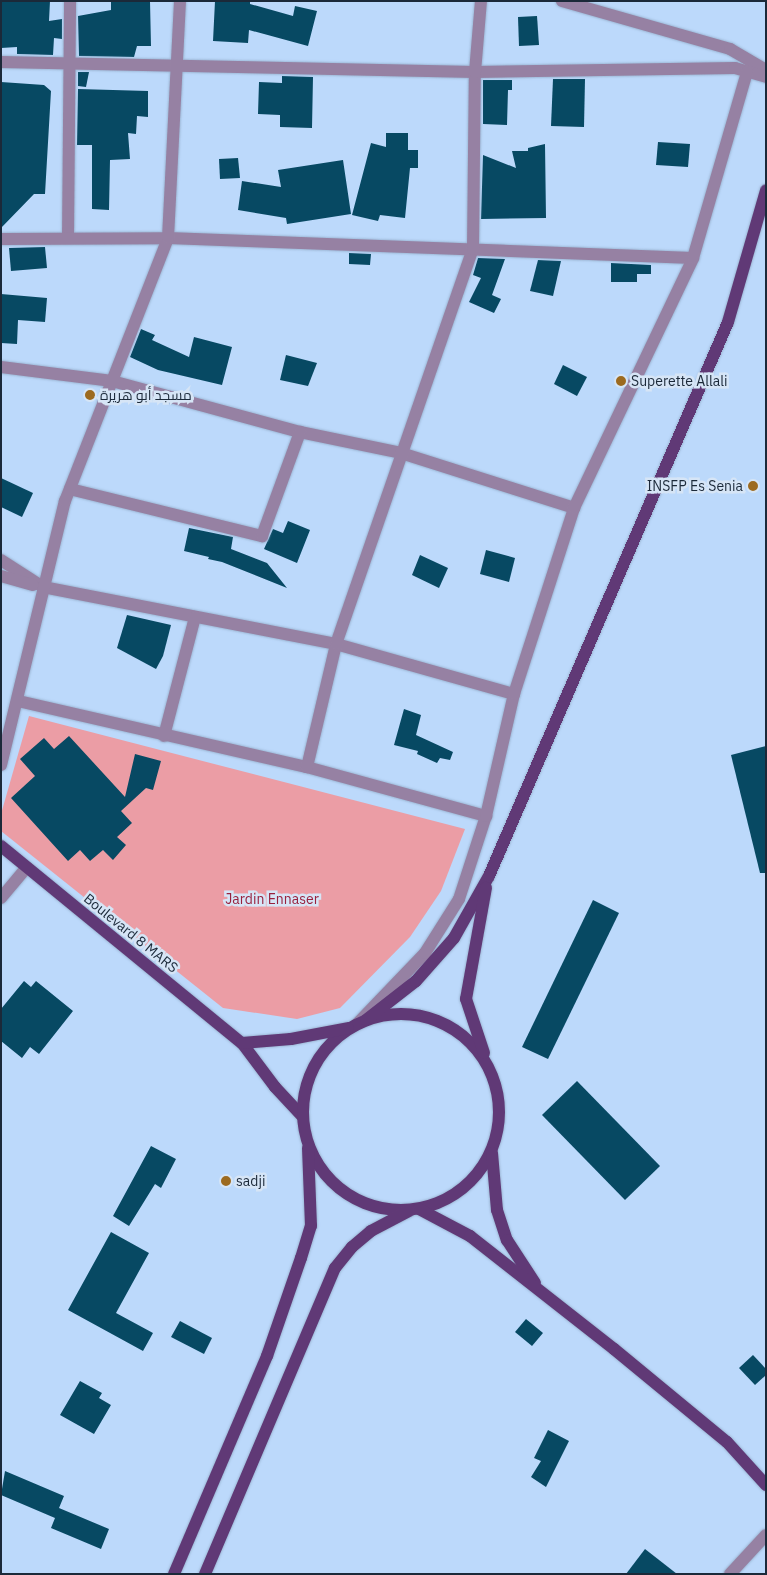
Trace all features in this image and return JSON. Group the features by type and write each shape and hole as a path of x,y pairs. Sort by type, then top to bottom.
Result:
{"main road":[{"path":"174,1574 267,1356 311,1226 308,1143 303,1117 305,1091 314,1066 330,1044 416,981 454,938 489,876 728,322 766,190"},
{"name":"Boulevard 8 MARS","path":"1,846 242,1043 275,1087 303,1117"},
{"path":"205,1574 335,1268 352,1246 371,1231 414,1210 455,1194 474,1180 492,1153 500,1124 498,1094 466,999 489,876"},
{"path":"242,1043 291,1039 393,1014 431,1019 448,1026 471,1042 488,1065"},
{"path":"308,1143 323,1172 347,1194 376,1208 414,1210 470,1236 727,1442 766,1486"},
{"path":"492,1153 497,1210 507,1240 541,1291"}],"street":[{"path":"68,238 70,1"},
{"path":"1,766 7,719 18,701 43,587 70,489 168,238 180,1"},
{"path":"307,767 336,644 473,250 475,72 481,1"},
{"path":"562,1 730,49 766,70"},
{"path":"1,62 475,72 735,68 766,77"},
{"path":"358,1024 425,953 459,899 486,816 514,694 574,508 693,258 747,72"},
{"path":"1,239 168,238 693,258"},
{"path":"1,367 112,381 300,432 401,453 574,508"},
{"path":"70,489 262,536 300,432"},
{"path":"1,560 43,587"},
{"path":"1,576 43,587 336,644 514,694"},
{"path":"164,736 195,617"},
{"path":"18,701 164,736 307,767 486,816"},
{"path":"1,898 27,867"},
{"path":"730,1574 766,1535"}],"green space":[{"name":"Jardin Ennaser","path":"29,716 465,829 441,891 410,937 340,1008 297,1019 223,1008 1,831 1,814"}],"building":[{"path":"1,1 50,1 49,21 62,19 62,39 54,38 53,55 17,54 17,47 1,48"},
{"path":"111,1 150,1 151,46 137,46 134,57 79,56 78,16 111,10"},
{"path":"215,1 250,1 250,4 293,16 295,6 317,11 308,46 249,30 248,43 213,41"},
{"path":"537,16 539,45 519,46 518,17"},
{"path":"78,72 89,72 86,87 78,86"},
{"path":"282,76 313,77 312,128 280,127 280,115 258,114 259,82 282,83"},
{"path":"553,79 585,79 584,127 551,126"},
{"path":"483,80 512,80 512,90 508,90 507,125 483,124"},
{"path":"1,82 44,85 51,91 45,194 34,194 1,228"},
{"path":"78,89 148,91 148,117 137,116 136,134 128,133 130,159 110,160 109,210 92,209 92,145 77,145"},
{"path":"386,133 408,133 408,150 418,150 418,168 410,168 405,218 380,215 378,221 352,215 371,143 386,147"},
{"path":"658,142 690,144 688,167 656,165"},
{"path":"545,144 546,218 481,219 483,155 516,168 512,151 528,151 528,148"},
{"path":"238,158 240,178 220,179 219,159"},
{"path":"343,160 351,214 287,224 286,218 238,210 242,181 281,187 278,170"},
{"path":"45,247 47,268 11,271 9,248"},
{"path":"349,253 371,254 370,265 349,264"},
{"path":"478,258 505,259 492,295 501,299 494,313 469,302 481,278 473,275"},
{"path":"538,260 561,261 553,296 530,291"},
{"path":"611,263 651,265 651,274 637,274 637,282 611,282"},
{"path":"1,294 47,298 45,322 18,320 17,344 1,343"},
{"path":"141,329 155,335 152,340 189,357 194,337 232,347 222,385 158,370 130,357"},
{"path":"286,355 317,363 308,386 280,380"},
{"path":"563,365 587,377 577,396 554,384"},
{"path":"1,478 33,493 22,517 1,507"},
{"path":"288,521 310,530 297,563 264,549 273,529 283,533"},
{"path":"189,528 233,537 231,549 267,563 287,588 222,562 208,559 209,557 184,551"},
{"path":"486,550 515,558 509,582 480,574"},
{"path":"420,555 448,568 439,588 412,575"},
{"path":"127,615 171,625 163,656 156,669 117,648"},
{"path":"404,709 421,715 416,735 453,752 450,760 440,758 437,763 417,754 418,751 394,745"},
{"path":"69,736 125,797 135,754 161,761 153,790 146,788 121,811 132,823 117,837 126,845 113,860 103,850 90,861 80,850 68,861 11,798 35,776 20,759 44,738 54,749"},
{"path":"766,746 766,873 760,873 731,755"},
{"path":"593,900 619,913 548,1059 522,1047"},
{"path":"24,981 31,987 36,981 73,1011 39,1054 30,1047 22,1058 1,1041 1,1009"},
{"path":"577,1081 660,1166 625,1200 542,1115"},
{"path":"151,1146 176,1159 161,1188 155,1184 129,1226 113,1216"},
{"path":"111,1232 149,1253 116,1313 153,1333 143,1351 68,1310"},
{"path":"526,1319 543,1333 532,1346 515,1332"},
{"path":"180,1321 212,1338 204,1354 171,1337"},
{"path":"753,1355 766,1369 766,1375 755,1385 739,1368"},
{"path":"80,1381 102,1393 99,1398 111,1405 94,1434 60,1415"},
{"path":"548,1430 569,1441 546,1487 531,1477 541,1461 534,1458"},
{"path":"5,1471 64,1496 59,1508 109,1529 101,1549 51,1528 55,1518 1,1495"},
{"path":"645,1549 677,1574 626,1574"}],"place":[{"name":"Superette Allali","path":"621,381"},
{"name":"مسجد أبو هريرة","path":"90,395"},
{"name":"INSFP Es Senia","path":"753,486"},
{"name":"sadji","path":"226,1181"}]}
